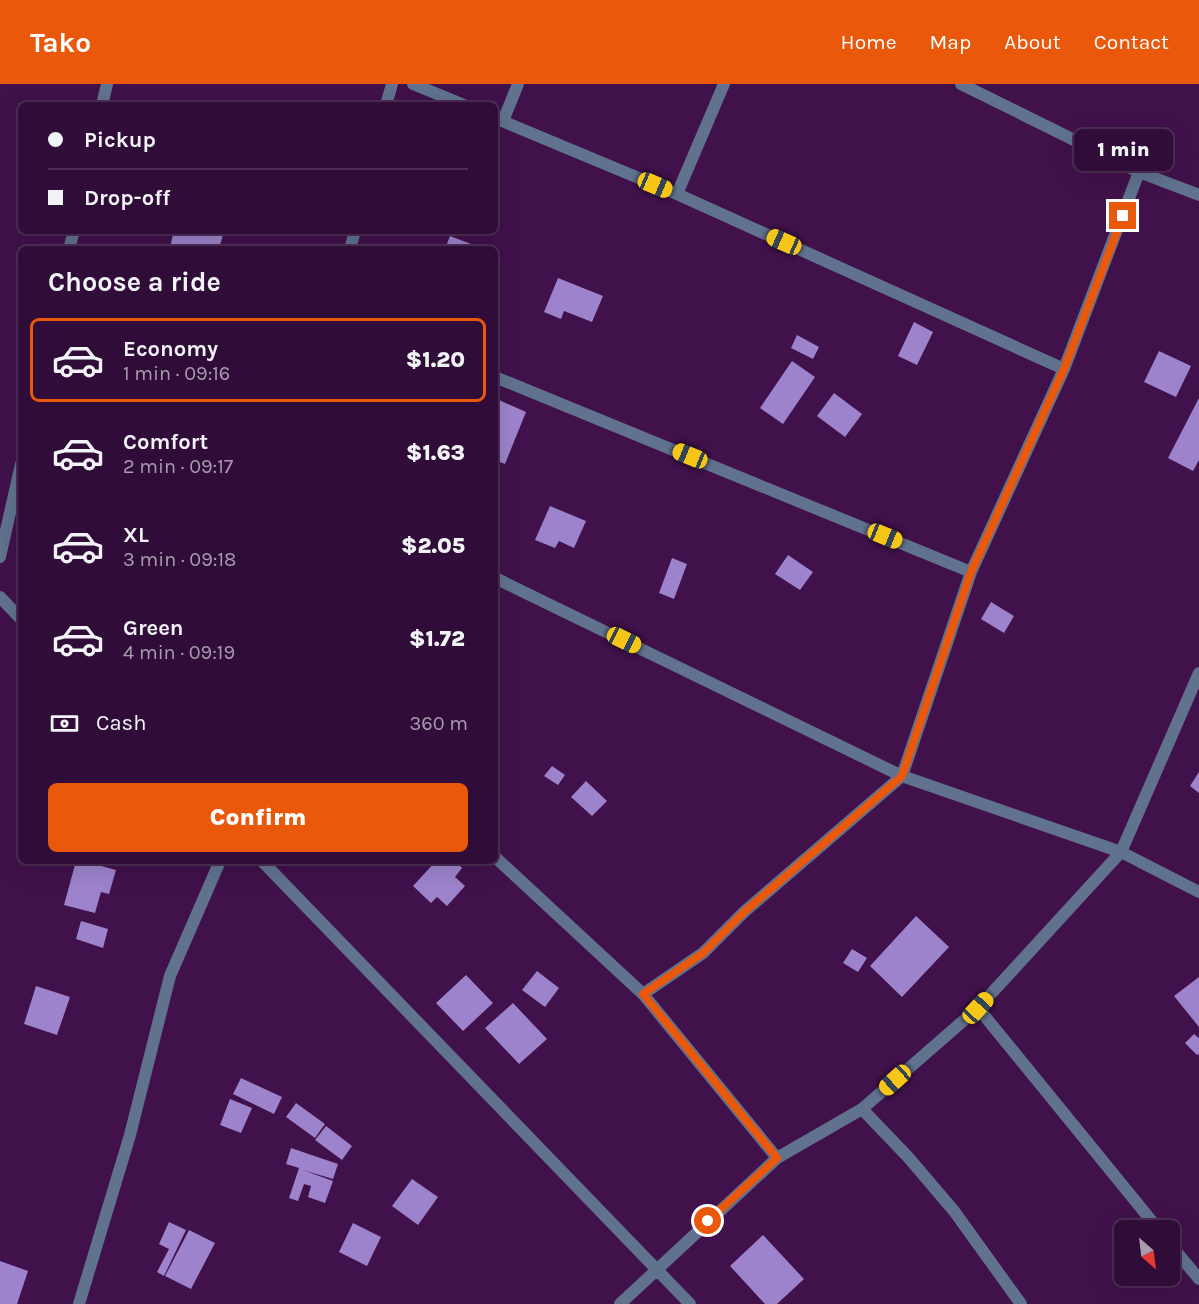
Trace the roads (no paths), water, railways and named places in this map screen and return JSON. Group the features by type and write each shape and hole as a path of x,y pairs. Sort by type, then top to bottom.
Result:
{"street":[{"path":"103,102 107,84"},
{"path":"387,102 392,84"},
{"path":"413,84 457,102"},
{"path":"518,84 499,120 676,194 1064,369"},
{"path":"676,194 724,84"},
{"path":"961,84 1139,172 1199,195"},
{"path":"643,994 703,953 744,912 902,776 971,572 1064,369 1139,172"},
{"path":"498,378 971,572"},
{"path":"0,557 18,477"},
{"path":"498,579 902,776 1121,852 1199,891"},
{"path":"0,597 18,616"},
{"path":"620,1304 777,1158 862,1109 978,1008 1121,852 1199,673"},
{"path":"498,860 643,994 777,1158"},
{"path":"79,1304 130,1135 170,976 219,864"},
{"path":"265,864 690,1304"},
{"path":"978,1008 1151,1220"},
{"path":"862,1109 908,1157 954,1212 1021,1304"},
{"path":"1180,1256 1199,1280"}]}
